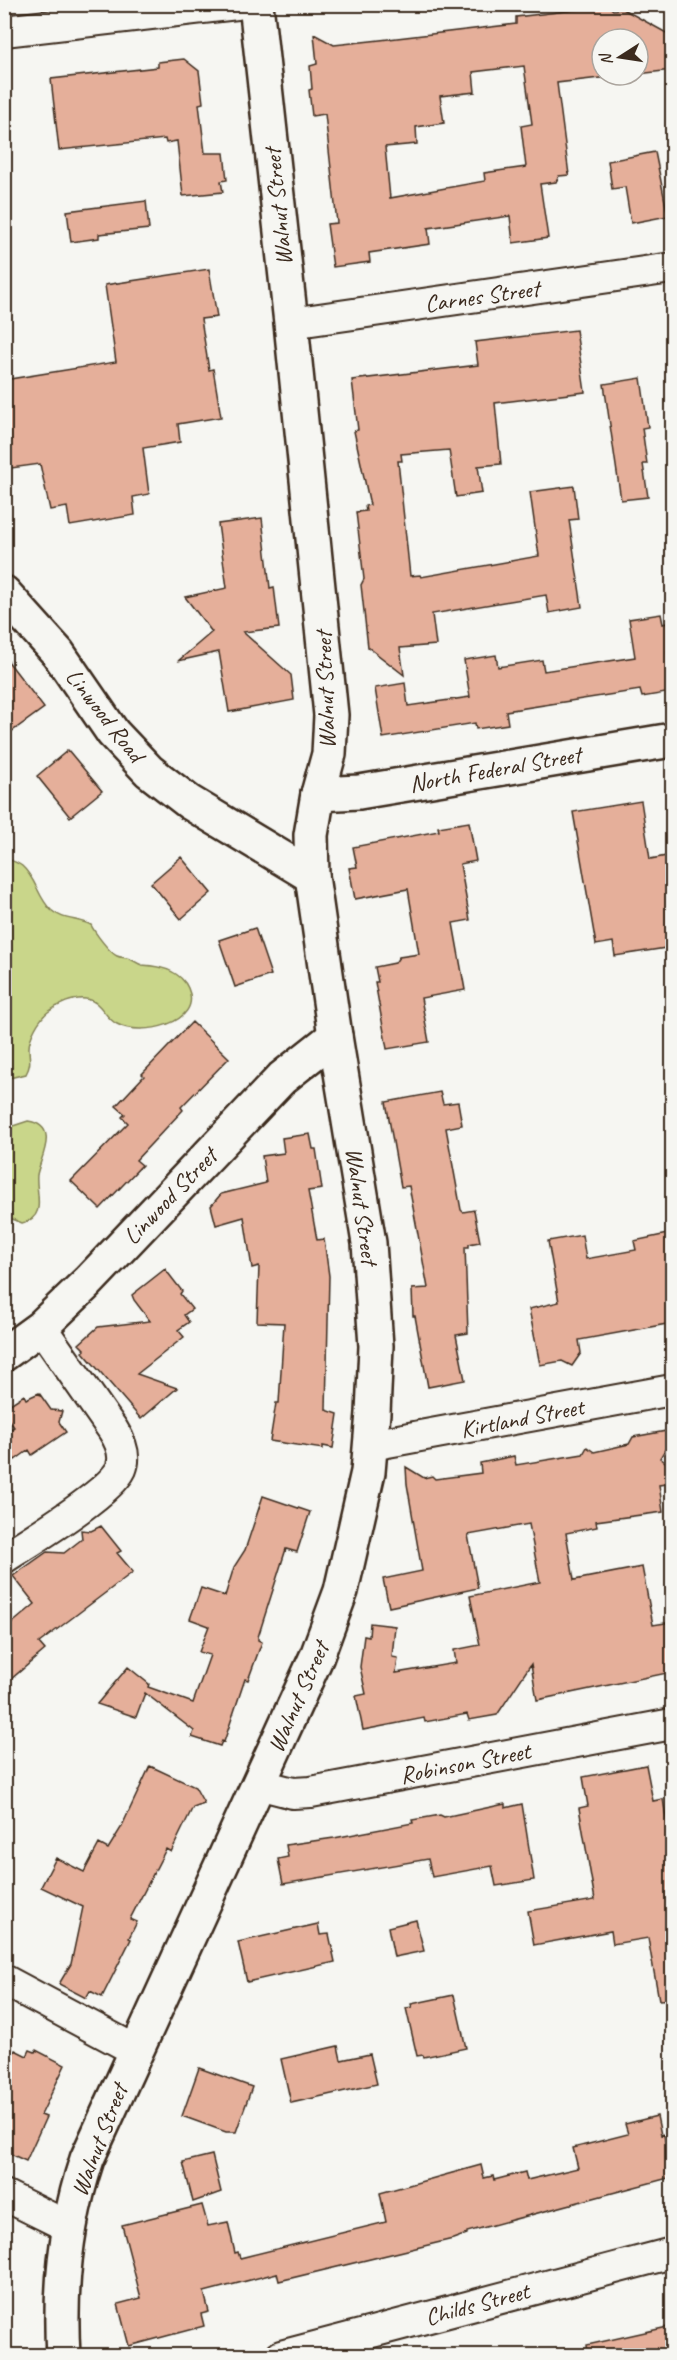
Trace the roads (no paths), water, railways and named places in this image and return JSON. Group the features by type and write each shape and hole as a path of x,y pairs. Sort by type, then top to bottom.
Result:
{"main road":[{"name":"Walnut Street","path":"63,2355 63,2287 69,2227 87,2159 309,1674 341,1592 360,1511 371,1445 376,1367 373,1282 365,1216 335,1036 312,876 311,835 318,794 329,754 331,715 256,4"},
{"name":"Linwood Road","path":"4,593 57,653 113,733 149,771 189,802 312,876"},
{"name":"North Federal Street","path":"318,794 359,792 672,740"},
{"name":"Linwood Street","path":"4,1354 41,1327 88,1282 282,1078 335,1036"}],"street":[{"path":"4,31 237,4"},
{"name":"Carnes Street","path":"291,323 672,268"},
{"path":"4,1558 107,1486 119,1472 123,1458 120,1443 113,1430 41,1327"},
{"name":"Kirtland Street","path":"371,1445 672,1390"},
{"name":"Robinson Street","path":"258,1784 293,1793 311,1792 672,1724"},
{"path":"4,1980 135,2050"},
{"path":"4,2195 69,2227"},
{"name":"Childs Street","path":"281,2355 672,2253"}]}
